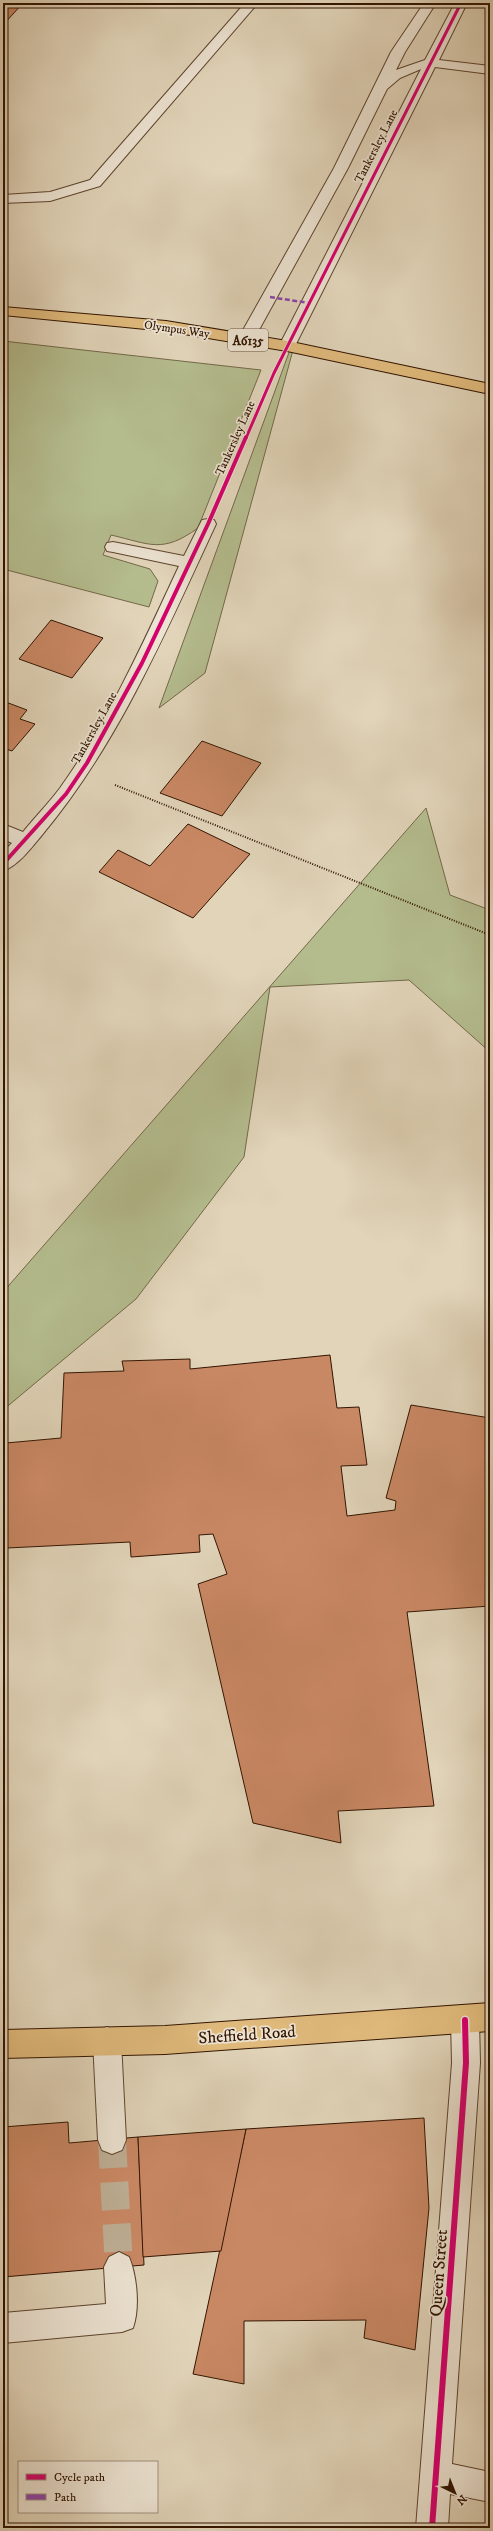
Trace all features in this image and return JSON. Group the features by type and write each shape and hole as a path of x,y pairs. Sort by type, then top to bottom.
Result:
{"main road":[{"name":"Olympus Way","path":"3,311 160,325 287,346 490,390"},
{"name":"Sheffield Road","path":"3,2044 165,2040 477,2018"}],"street":[{"path":"3,199 45,199 77,191 95,183 252,3"},
{"name":"Tankersley Lane","path":"246,339 341,168 398,52 430,3"},
{"name":"Tankersley Lane","path":"287,346 461,3"},
{"path":"430,62 490,70"},
{"name":"Tankersley Lane","path":"381,87 402,71 430,62"},
{"name":"Tankersley Lane","path":"3,864 26,841 66,794 82,771 142,662 208,524"},
{"path":"113,547 189,563"},
{"path":"3,831 26,841"},
{"name":"Queen Street","path":"432,2528 466,2063 477,2018"},
{"path":"107,2041 112,2140"},
{"path":"3,2328 122,2317 119,2268"},
{"path":"437,2476 490,2487"}],"path":[{"path":"82,771 490,935"}],"green space":[{"path":"302,317 205,673 159,708"},
{"path":"3,341 261,370 198,528 175,541 156,545 111,535 103,555 150,569 158,581 149,607 3,569"},
{"path":"426,808 450,895 490,910 490,1052 409,980 270,987 244,1157 136,1299 3,1410 3,1292"}],"building":[{"path":"3,3 23,3 3,25"},
{"path":"51,620 103,638 72,678 19,659"},
{"path":"3,701 27,710 20,719 35,724 12,751 3,748"},
{"path":"202,741 261,763 222,816 160,793"},
{"path":"188,824 250,854 193,918 99,872 118,850 150,866"},
{"path":"330,1355 337,1408 359,1407 367,1465 341,1466 347,1516 395,1510 396,1501 386,1498 411,1405 490,1418 490,1606 407,1612 434,1806 338,1811 341,1843 253,1823 198,1584 227,1574 213,1534 199,1535 200,1552 131,1557 130,1542 7,1548 6,1443 61,1438 64,1373 124,1371 122,1361 190,1359 190,1369"},
{"path":"424,2118 429,2208 415,2350 364,2338 366,2320 244,2321 244,2384 193,2374 246,2129"},
{"path":"68,2122 69,2143 138,2137 144,2265 3,2277 3,2127"},
{"path":"246,2129 221,2251 143,2257 138,2137"}],"tunnel":[{"path":"112,2140 119,2267"}],"marked path":[{"path":"270,297 309,303"}],"cycle path":[{"path":"3,864 26,841 66,794 87,763 142,663 208,524 274,373 461,3"},
{"path":"432,2528 466,2063 465,2020"}]}
